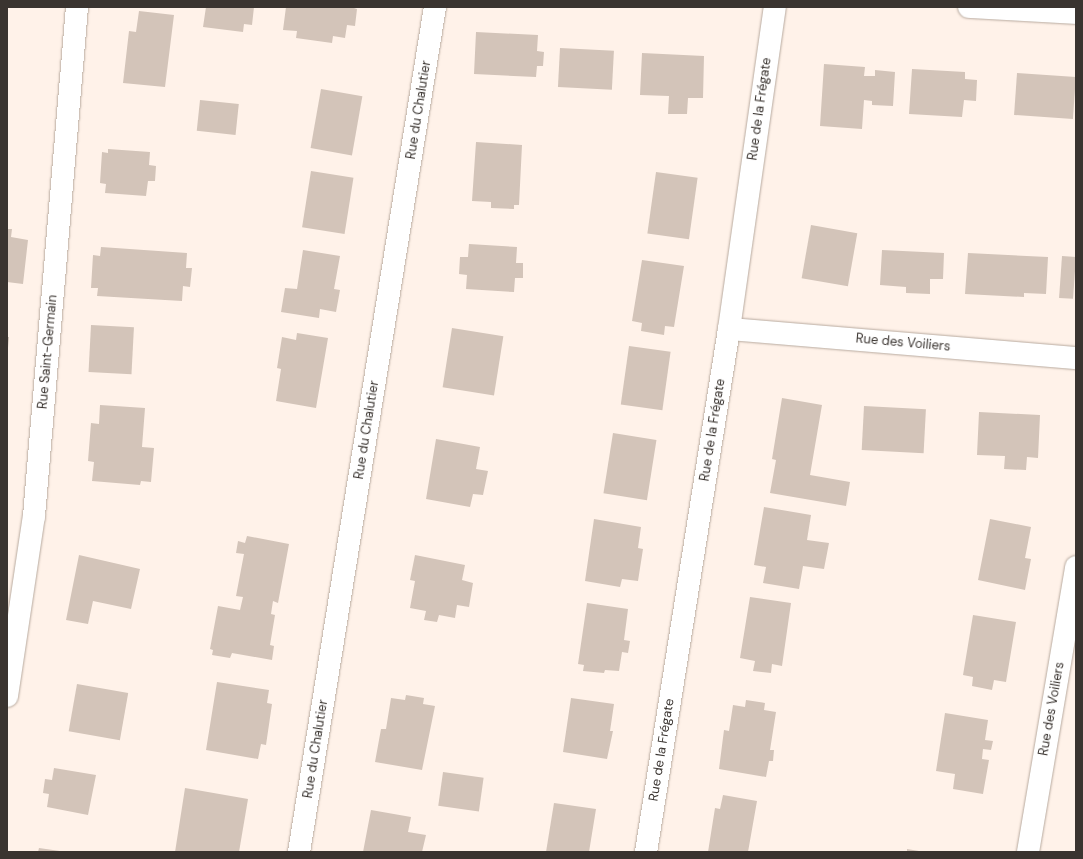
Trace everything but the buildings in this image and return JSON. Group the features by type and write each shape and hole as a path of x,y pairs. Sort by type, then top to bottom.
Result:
{"street":[{"name":"Rue Saint-Germain","path":"7,696 34,516 77,7"},
{"name":"Rue du Chalutier","path":"299,852 436,7"},
{"name":"Rue de la Frégate","path":"646,852 729,329 775,7"},
{"path":"969,7 1076,13"},
{"name":"Rue des Voiliers","path":"729,329 1076,358"},
{"name":"Rue des Voiliers","path":"1028,852 1076,567"}]}
